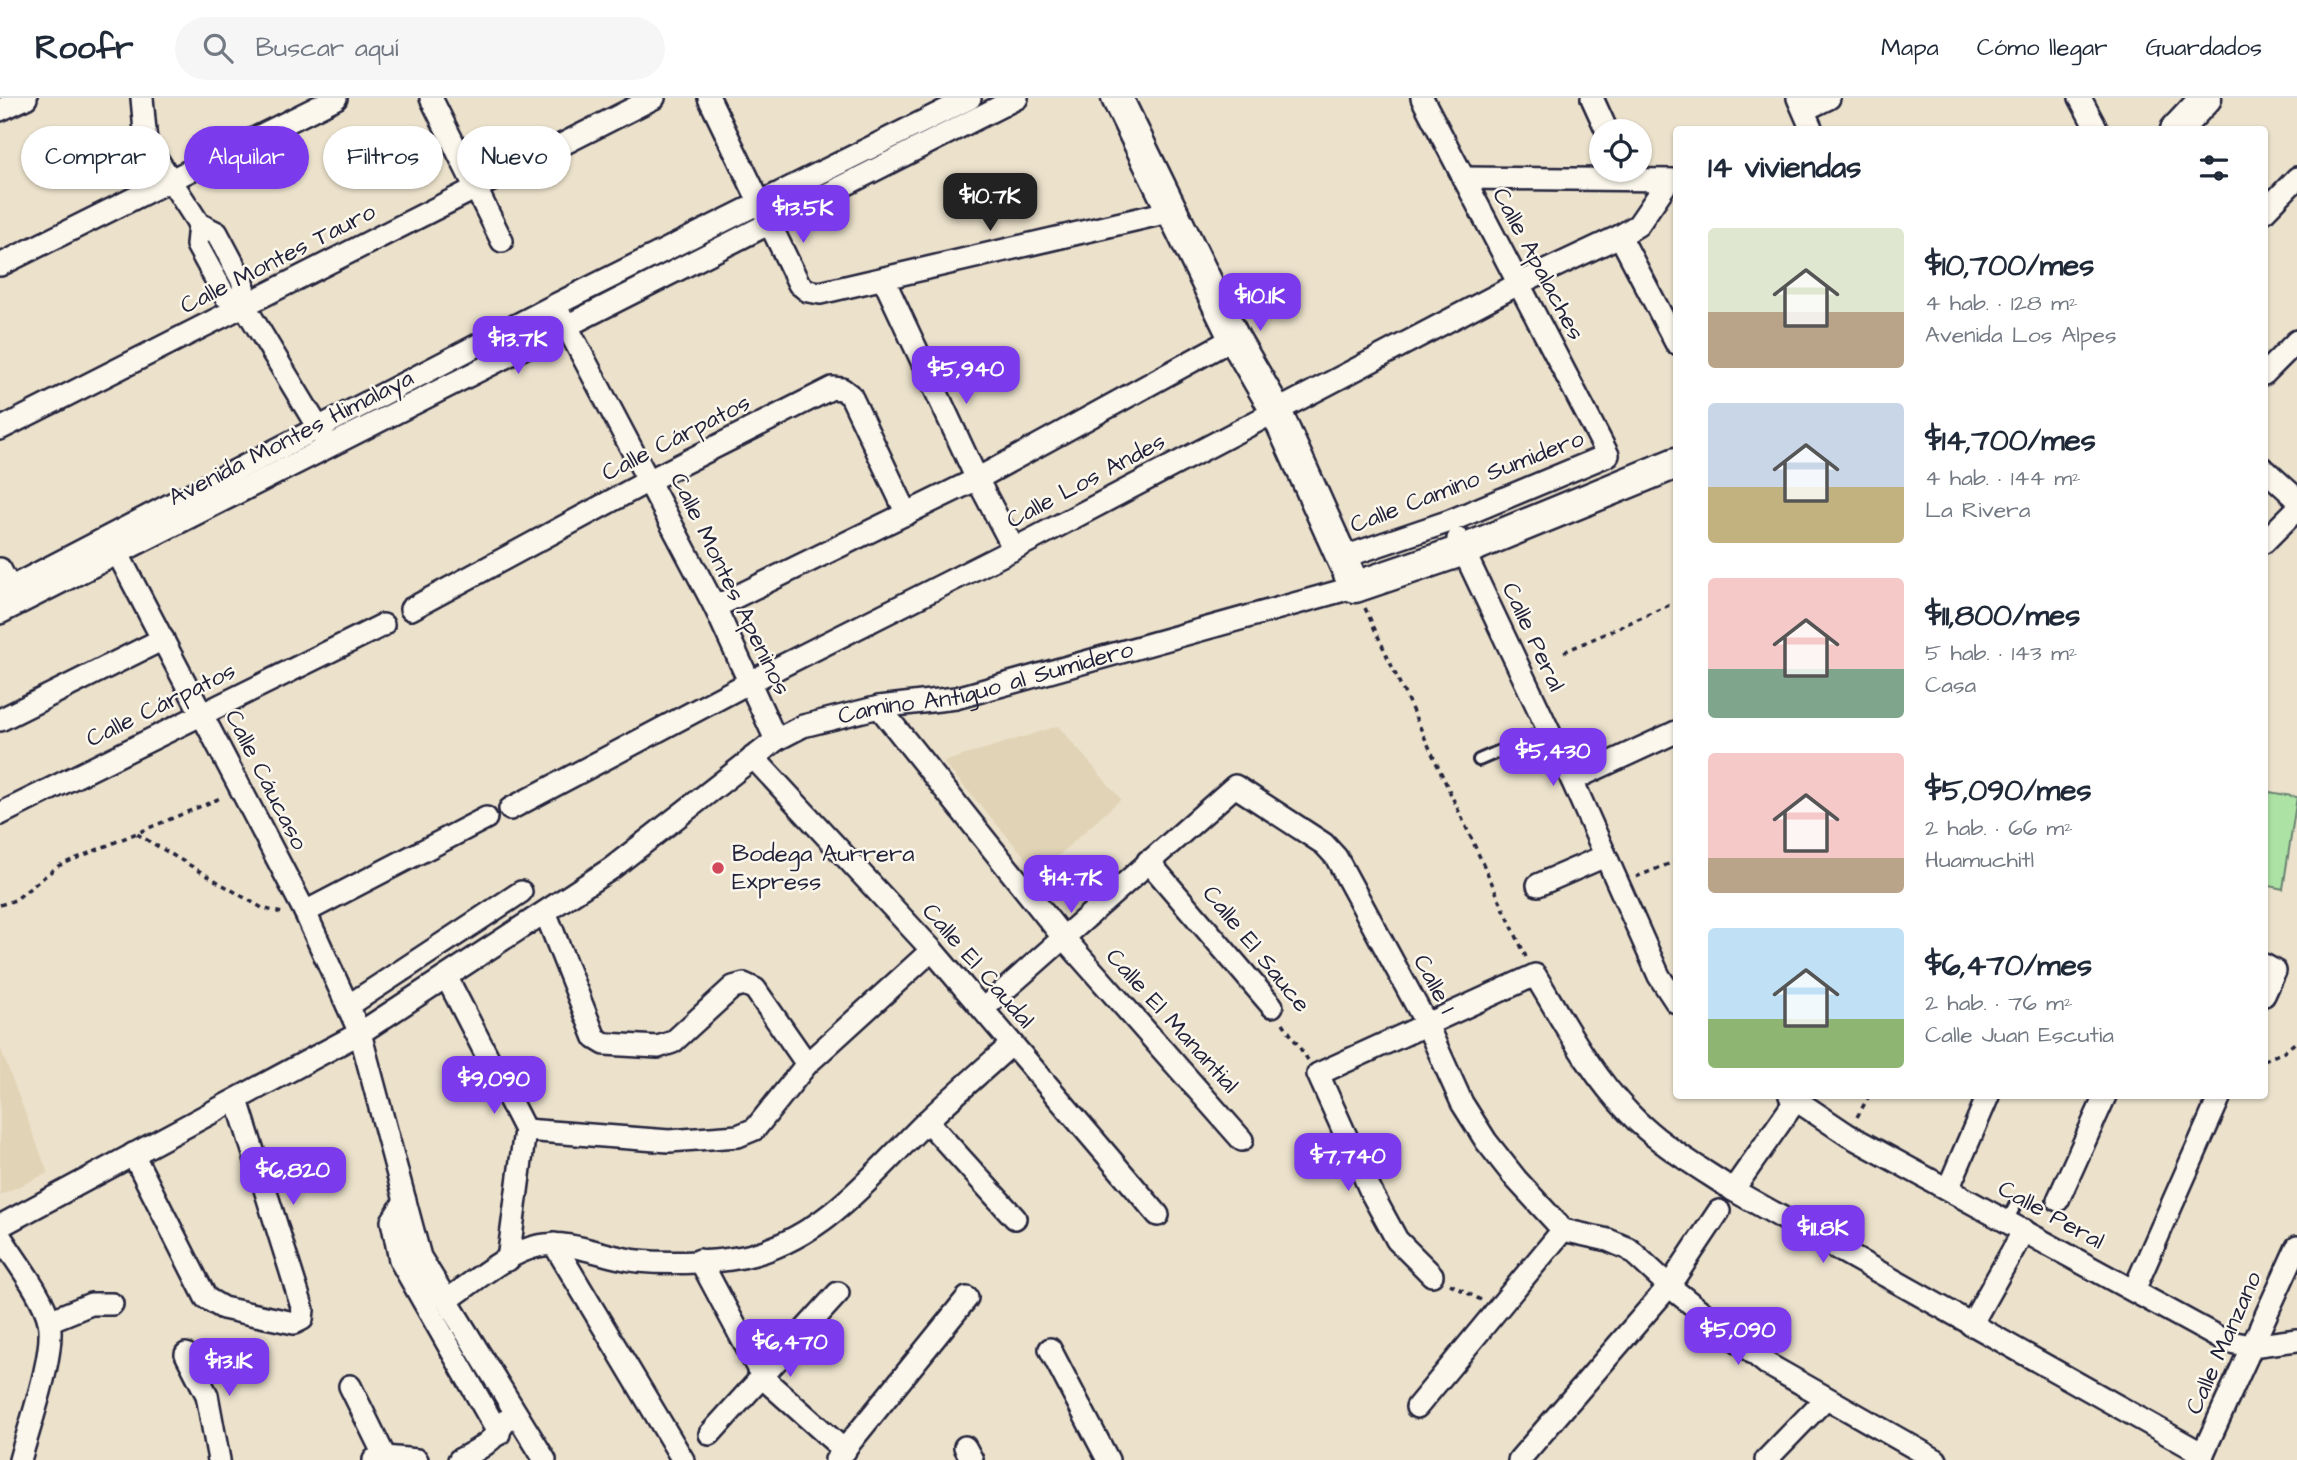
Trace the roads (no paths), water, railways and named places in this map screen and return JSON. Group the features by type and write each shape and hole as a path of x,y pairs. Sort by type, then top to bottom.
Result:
{"main road":[{"path":"1116,98 1234,338 1276,410 1344,557 1355,587"},
{"path":"2180,126 2206,98"},
{"name":"Camino Antiguo al Sumidero","path":"1355,587 1464,550 1673,464"}],"street":[{"path":"0,110 26,98"},
{"path":"142,98 146,142 199,224 217,233 243,282 244,305 329,447"},
{"path":"0,265 336,98"},
{"path":"431,98 474,190 502,241"},
{"name":"Calle Montes Tauro","path":"0,429 654,98"},
{"path":"709,98 799,284 808,291 820,293 884,279 1173,211"},
{"name":"Avenida Montes Himalaya","path":"7,600 318,427 555,305 970,98"},
{"name":"Avenida Montes Himalaya","path":"7,600 118,554 1017,98"},
{"name":"Calle Apalaches","path":"1422,98 1608,455"},
{"path":"1592,98 1602,119"},
{"path":"1805,113 1829,98"},
{"path":"2080,98 2095,126"},
{"path":"1463,178 1589,176"},
{"path":"1652,178 1673,180"},
{"path":"2268,208 2297,178"},
{"name":"Calle Los Andes","path":"510,809 750,681 1014,549 1520,283 1620,236 1645,216 1673,180"},
{"path":"1620,236 1673,337"},
{"path":"884,279 977,480 1014,549"},
{"name":"Calle Montes Apeninos","path":"555,305 715,607 776,740"},
{"path":"715,607 977,480 1234,338"},
{"path":"2268,370 2297,341"},
{"name":"Calle Cárpatos","path":"411,609 650,480 832,388 842,388 851,396 907,514"},
{"path":"290,442 300,463"},
{"name":"Calle Camino Sumidero","path":"1344,557 1450,522 1608,455"},
{"path":"2268,473 2297,499"},
{"path":"2268,538 2297,509"},
{"name":"Calle Peral","path":"1450,522 1572,780 1618,885 1668,972 1673,991"},
{"name":"Calle Cáucaso","path":"118,554 305,912 360,1033 420,1257 545,1460"},
{"path":"0,569 7,600"},
{"name":"Camino Antiguo al Sumidero","path":"0,1226 360,1033 612,868 753,757 776,740 803,726 879,708 956,698 1355,587"},
{"name":"Calle Cárpatos","path":"0,814 383,625"},
{"path":"0,720 163,639"},
{"name":"Calle El Manantial","path":"879,708 1062,936 1242,1140"},
{"path":"1572,780 1673,733"},
{"name":"Calle El Caudal","path":"753,757 932,950 1158,1214"},
{"name":"Calle 1","path":"1148,861 1235,786 1324,844 1336,857 1426,1023 1462,1103 1486,1141 1563,1230"},
{"path":"305,912 486,818"},
{"path":"1538,885 1605,856"},
{"path":"983,1009 1148,861"},
{"name":"Calle El Sauce","path":"1148,861 1272,1006"},
{"path":"348,1006 521,892"},
{"path":"545,914 596,1038 605,1044 657,1047 673,1042 733,987 744,984 755,989 807,1064"},
{"path":"526,1130 669,1141 738,1136 755,1129 807,1064 932,950"},
{"path":"1432,1275 1397,1240 1371,1194 1318,1074 1535,975 1603,1084 1630,1115 1666,1146 1733,1190 2202,1457"},
{"path":"447,978 526,1130 508,1260"},
{"path":"447,1300 508,1260 536,1247 554,1244 638,1261 700,1260 752,1255 793,1241 832,1215 927,1121 1012,1044"},
{"path":"1733,1190 1792,1099"},
{"name":"Calle Peral","path":"1794,1099 1848,1135 1948,1189 2016,1217 2225,1342 2251,1346 2297,1340"},
{"path":"1948,1189 1987,1099"},
{"path":"2057,1200 2104,1099"},
{"path":"2134,1290 2219,1099"},
{"path":"133,1154 206,1298 223,1308 294,1323 302,1319 303,1310 237,1100"},
{"path":"927,1121 1015,1218"},
{"path":"405,1201 392,1221 400,1260 499,1434"},
{"path":"1519,1460 1668,1286 1719,1211"},
{"path":"1971,1325 2016,1217"},
{"path":"1417,1407 1563,1230 1608,1240 1629,1249 1668,1286 1768,1364 1825,1399 1936,1460"},
{"path":"0,1236 44,1307 49,1321 50,1336 38,1398 20,1460"},
{"path":"554,1244 676,1458"},
{"name":"Calle Manzano","path":"2202,1457 2297,1247"},
{"path":"700,1260 763,1378 840,1455 967,1298"},
{"path":"710,1434 838,1293"},
{"path":"49,1321 91,1304 112,1304"},
{"path":"1049,1349 1108,1460"},
{"path":"186,1354 207,1395 219,1460"},
{"path":"350,1386 379,1459 417,1460"},
{"path":"1766,1460 1825,1399"},
{"path":"458,1460 480,1449 499,1434 513,1407"}],"lane":[{"path":"1479,760 1548,730"}],"place":[{"name":"Bodega Aurrera Express","path":"718,868"}]}
